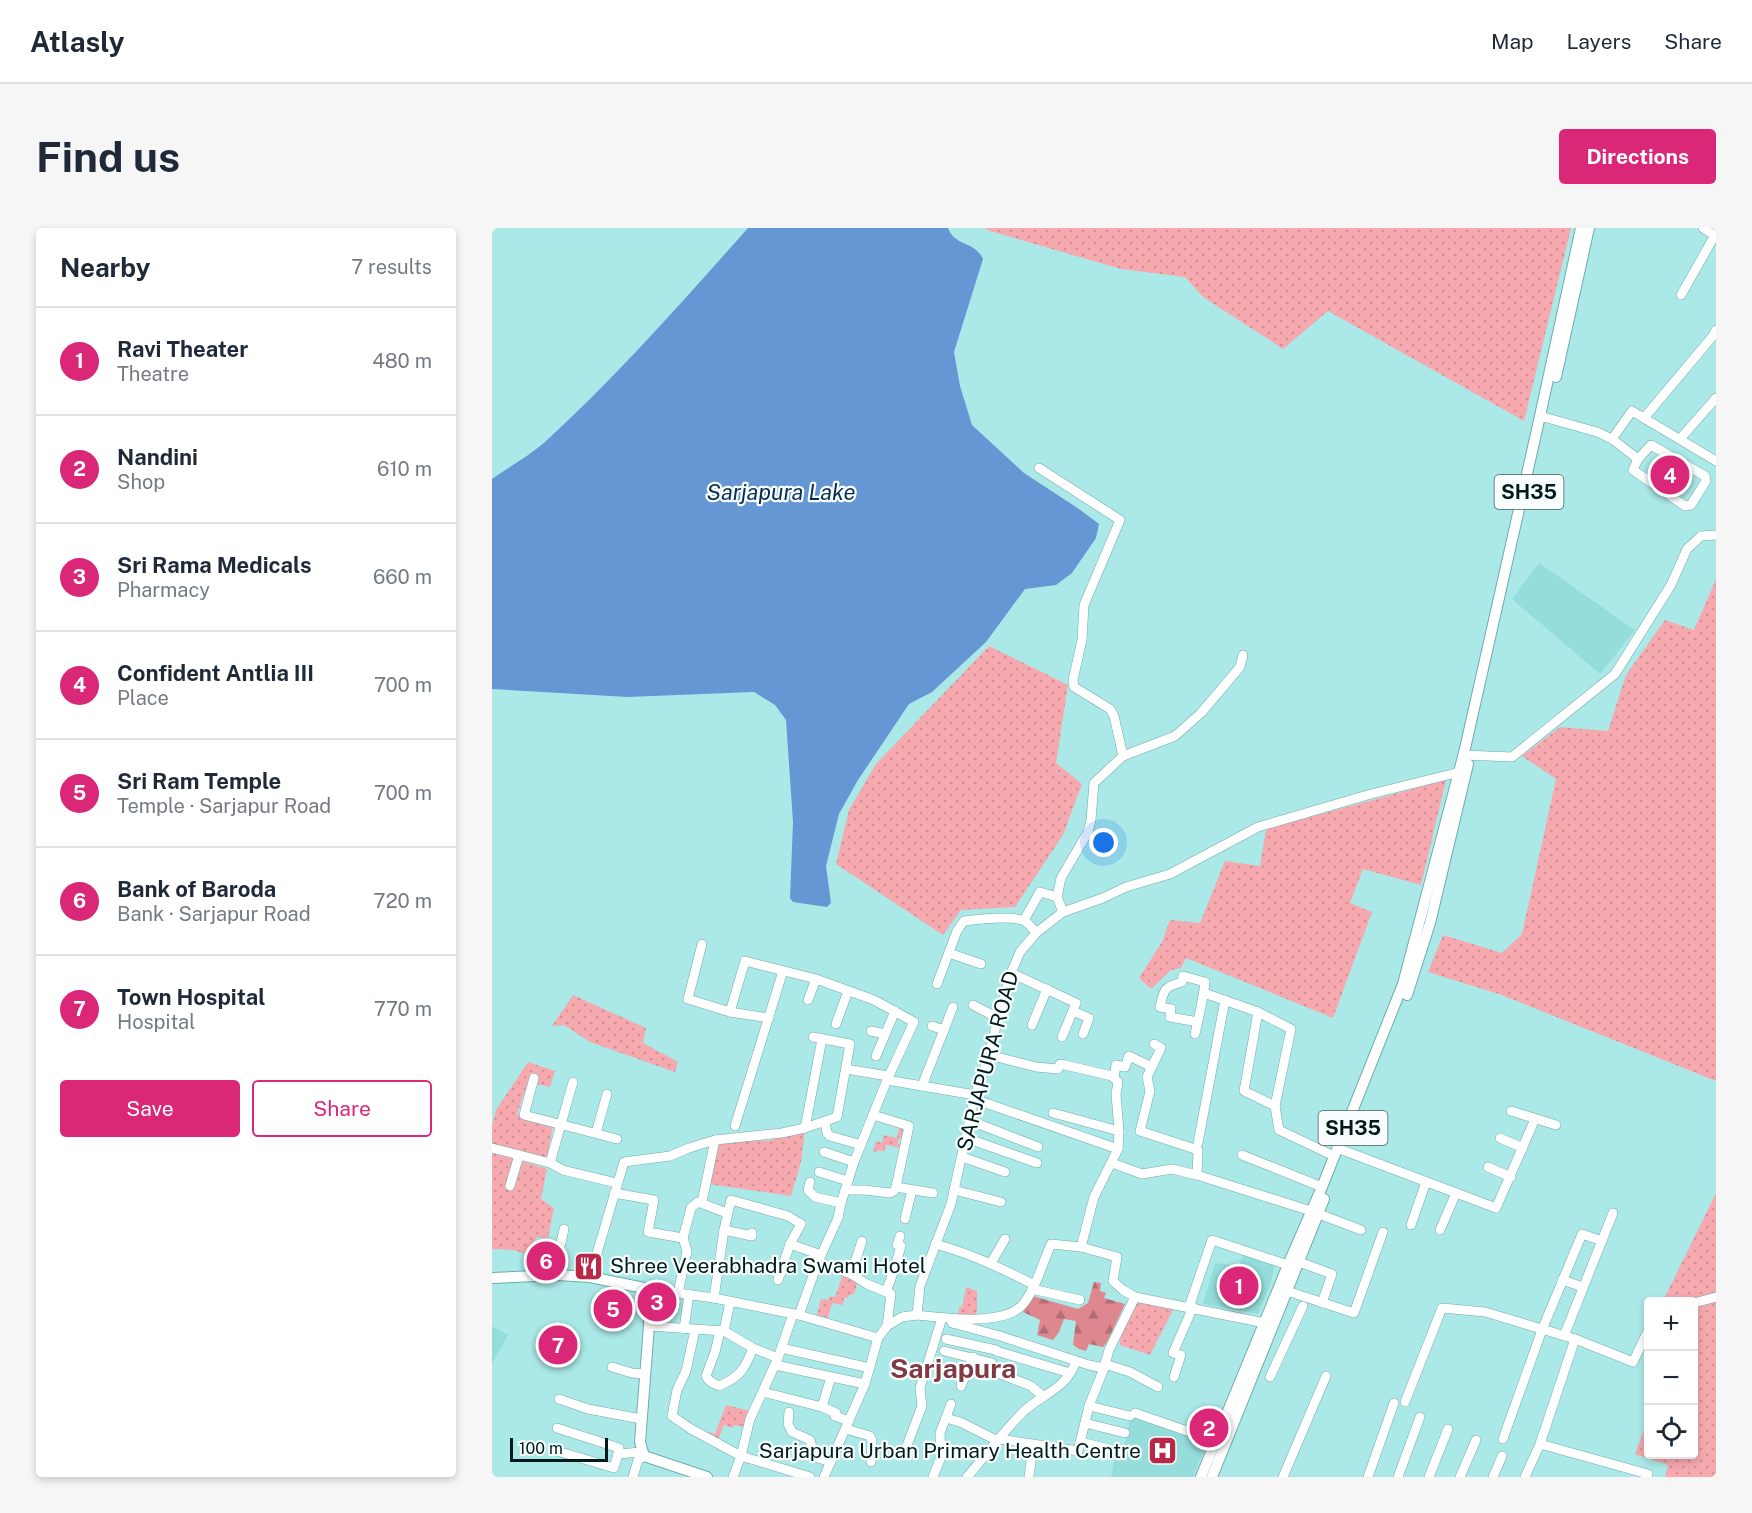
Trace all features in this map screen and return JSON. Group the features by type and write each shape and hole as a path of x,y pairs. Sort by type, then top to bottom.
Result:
{"main road":[{"name":"SH35","path":"1543,416 1581,228"},
{"name":"SH35","path":"1212,1477 1262,1351 1275,1309 1403,984 1466,756 1543,416 1589,228"},
{"name":"SH35","path":"1315,1212 1322,1187 1338,1152"},
{"name":"SH35","path":"1201,1477 1265,1323 1287,1291 1293,1263"},
{"path":"492,1278 554,1275 590,1277 649,1289 649,1326 640,1442 642,1454 707,1477"}],"street":[{"path":"1681,295 1715,235 1703,228"},
{"path":"1644,418 1715,336"},
{"path":"1680,439 1716,398"},
{"path":"1612,439 1632,411 1716,461"},
{"path":"1543,416 1597,432 1612,439 1638,459"},
{"path":"1651,445 1705,476 1706,481 1690,505 1685,506 1634,470 1638,459 1651,445"},
{"path":"1039,468 1120,520 1084,605 1082,640 1073,680 1074,687 1110,709 1114,716 1123,756"},
{"path":"1466,756 1512,757 1615,674 1671,585 1687,549 1701,536 1716,535"},
{"path":"1063,912 1057,897 1061,878 1088,832 1092,820 1094,783 1123,756 1175,736 1201,713 1240,667 1243,655"},
{"name":"SARJAPURA ROAD","path":"917,1315 920,1286 951,1204 975,1097 1011,973 1020,952 1036,933 1063,912 1126,887 1170,874 1258,827 1371,794 1462,772"},
{"path":"1024,920 1040,892 1057,897"},
{"path":"937,984 957,930 964,921 1024,920 1036,933"},
{"path":"702,944 688,999 730,1012 769,1018"},
{"path":"949,953 981,964"},
{"path":"730,1012 745,961 816,979 874,1000 914,1022 888,1078 854,1162 838,1218 764,1392 750,1419 733,1477"},
{"path":"735,1126 783,970"},
{"path":"1011,973 1076,1003 1062,1037"},
{"path":"1195,1034 1205,982 1183,976 1182,982 1168,986 1163,991 1160,1007 1172,1009 1170,1017 1197,1022"},
{"path":"808,1000 816,979"},
{"path":"1032,1025 1047,989"},
{"path":"836,1024 848,991"},
{"path":"1204,993 1258,1012 1291,1029 1275,1106 1280,1130 1496,1208 1536,1119"},
{"path":"1198,1143 1226,1000"},
{"path":"973,1005 998,1018"},
{"path":"922,1086 953,1008"},
{"path":"876,1056 895,1011"},
{"path":"1073,1011 1089,1018 1083,1034"},
{"path":"1258,1012 1244,1091 1275,1106"},
{"path":"932,1026 944,1030"},
{"path":"872,1031 885,1034"},
{"path":"590,1277 622,1166 627,1161 670,1156 715,1140 782,1133 806,1128 837,1117 850,1044 817,1038 806,1128"},
{"path":"1154,1044 1161,1048 1147,1077 1150,1090 1140,1131 1198,1150 1197,1175"},
{"path":"989,1055 1036,1067 1058,1069 1060,1064 1065,1065 1114,1078 1118,1082 1116,1094 1118,1149 1094,1197 1081,1247"},
{"path":"1114,1078 1116,1065 1125,1066 1129,1056 1152,1067"},
{"path":"846,1069 975,1097 1118,1149"},
{"path":"534,1078 524,1115 617,1138"},
{"path":"550,1163 573,1082"},
{"path":"596,1132 607,1094"},
{"path":"1511,1111 1556,1125"},
{"path":"1053,1113 1119,1131"},
{"path":"819,1172 846,1185 864,1190 891,1193 894,1191 909,1126 873,1115"},
{"path":"971,1121 1038,1147"},
{"path":"825,1122 827,1133 830,1136 861,1145"},
{"path":"966,1137 1037,1163"},
{"path":"1500,1138 1523,1148"},
{"path":"702,1202 715,1140"},
{"path":"492,1148 550,1163 563,1170 617,1183"},
{"path":"824,1152 854,1162"},
{"path":"510,1186 519,1155"},
{"path":"1242,1155 1322,1187"},
{"path":"962,1157 1005,1172"},
{"path":"1113,1163 1142,1174 1172,1169 1197,1175 1315,1212 1361,1230"},
{"path":"1488,1167 1511,1177"},
{"path":"810,1182 808,1190 813,1196 841,1203"},
{"path":"1411,1225 1426,1182"},
{"path":"896,1187 933,1193"},
{"path":"905,1219 912,1190"},
{"path":"954,1190 1001,1202"},
{"path":"614,1193 654,1200 648,1232 683,1238"},
{"path":"1440,1230 1456,1193"},
{"path":"714,1299 724,1230 731,1200 788,1216 801,1224 790,1244 779,1276 745,1265"},
{"path":"678,1293 687,1251 683,1238 691,1208 698,1202 702,1202 727,1213"},
{"path":"1564,1336 1613,1213"},
{"path":"554,1275 564,1229"},
{"path":"724,1230 752,1236 752,1233"},
{"path":"1287,1291 1354,1313 1383,1232"},
{"path":"1503,1439 1542,1330 1582,1234 1602,1241"},
{"path":"887,1326 888,1295 901,1246 897,1245 900,1236"},
{"path":"992,1263 1005,1239"},
{"path":"1174,1377 1181,1355 1173,1353 1191,1307 1212,1240 1332,1274 1322,1303"},
{"path":"851,1274 862,1241"},
{"path":"790,1244 888,1295 896,1302 895,1308 902,1317"},
{"path":"935,1244 992,1263 1033,1287 1080,1300"},
{"path":"824,1477 865,1384 878,1338 887,1326 902,1317 917,1315 993,1319 1013,1312 1024,1304 1051,1244 1081,1247 1117,1257 1113,1281 1136,1297 1265,1323"},
{"path":"1563,1280 1583,1287"},
{"path":"649,1289 796,1314 878,1338"},
{"path":"684,1329 689,1294"},
{"path":"946,1418 999,1440 1078,1451 1089,1406 1109,1350 1136,1297"},
{"path":"1698,1302 1716,1297"},
{"path":"730,1302 706,1376 708,1380 719,1386 732,1380 746,1367 753,1348"},
{"path":"1270,1377 1303,1306"},
{"path":"1405,1402 1442,1308 1485,1312 1575,1339 1634,1362 1644,1340"},
{"path":"947,1318 952,1323 1089,1365 1130,1372 1158,1387"},
{"path":"906,1448 922,1406 920,1389 947,1318"},
{"path":"649,1326 722,1331 753,1348 831,1377 865,1384"},
{"path":"695,1330 686,1371 677,1390 672,1416 741,1456 810,1477"},
{"path":"990,1370 1000,1336"},
{"path":"946,1339 1070,1373"},
{"path":"1525,1477 1540,1444 1575,1339"},
{"path":"944,1351 973,1358 990,1370 1031,1386 1043,1396"},
{"path":"1262,1351 1279,1358"},
{"path":"778,1357 870,1368"},
{"path":"961,1386 973,1358"},
{"path":"967,1477 1023,1412 1064,1383 1076,1361"},
{"path":"612,1367 645,1374"},
{"path":"1283,1477 1326,1376"},
{"path":"822,1407 831,1377"},
{"path":"710,1395 714,1384"},
{"path":"764,1392 822,1407 836,1413 835,1416 847,1425 870,1436 872,1441 871,1462"},
{"path":"559,1399 588,1409 641,1419"},
{"path":"1368,1477 1394,1403"},
{"path":"933,1477 941,1457 940,1433 951,1404"},
{"path":"1089,1406 1133,1414 1216,1441"},
{"path":"789,1412 788,1424 792,1432 810,1440 815,1457"},
{"path":"1398,1477 1420,1417"},
{"path":"1085,1423 1125,1433"},
{"path":"554,1450 614,1468 619,1448 557,1428"},
{"path":"1429,1477 1448,1429"},
{"path":"1460,1477 1476,1440"},
{"path":"1080,1442 1118,1451"},
{"path":"1540,1444 1648,1474"},
{"path":"1029,1477 1033,1445"},
{"path":"799,1452 831,1462"},
{"path":"618,1454 642,1454"},
{"path":"633,1477 642,1454"},
{"path":"1493,1477 1502,1456"}],"shaded area":[{"path":"985,228 1571,228 1524,421 1328,311 1283,349 1203,297 1185,277 1121,269"},
{"path":"1539,563 1635,630 1600,674 1512,599"},
{"path":"1716,579 1716,1081 1499,994 1428,972 1443,935 1502,953 1522,934 1556,779 1522,756 1560,727 1608,731 1626,675 1665,620 1694,630"},
{"path":"989,646 1068,685 1056,763 1082,784 1063,835 1015,907 961,910 943,935 836,864 849,810 876,764"},
{"path":"1446,780 1421,885 1363,869 1350,903 1372,912 1333,1018 1186,958 1181,968 1171,970 1151,989 1139,978 1162,942 1170,920 1200,923 1225,861 1260,866 1266,829"},
{"path":"573,995 646,1028 643,1043 678,1062 675,1072 590,1042 564,1025 552,1026"},
{"path":"528,1062 555,1071 550,1087 536,1084 538,1074 531,1073 517,1114 553,1126 547,1157 492,1145 492,1126 496,1110"},
{"path":"899,1128 905,1130 904,1139 899,1138 898,1144 902,1145 901,1148 886,1145 884,1152 878,1150 873,1152 876,1141 882,1143 884,1135 897,1138"},
{"path":"805,1130 801,1162 791,1196 708,1184 717,1146 721,1143 750,1139 767,1141"},
{"path":"492,1151 515,1157 508,1189 513,1190 523,1161 547,1169 541,1199 554,1208 548,1238 536,1237 529,1255 513,1250 492,1249"},
{"path":"1716,1193 1716,1477 1665,1477 1668,1465 1650,1459 1698,1459 1698,1297 1665,1297"},
{"path":"1243,1254 1275,1263 1271,1283 1258,1314 1203,1304 1215,1263 1239,1266"},
{"path":"843,1274 857,1283 854,1295 850,1294 848,1298 844,1298 843,1305 832,1303 828,1318 817,1315 821,1299 828,1300 830,1296 835,1297"},
{"path":"966,1287 977,1291 977,1312 972,1317 958,1317 959,1307 962,1307"},
{"path":"1139,1301 1174,1308 1150,1355 1120,1345 1126,1322"},
{"path":"492,1326 508,1335 492,1364"},
{"path":"726,1405 750,1411 745,1427 734,1425 733,1428 724,1425 717,1442 708,1436 709,1432 715,1434"},
{"name":"Sarjapura Urban Primary Health Centre","path":"1131,1414 1208,1440 1193,1477 1111,1477 1114,1462 1125,1442"},
{"path":"1644,1430 1644,1457 1635,1454"}],"green space":[{"path":"1094,1282 1101,1283 1100,1291 1106,1293 1104,1298 1125,1304 1103,1347 1089,1344 1086,1351 1073,1345 1076,1321 1064,1319 1053,1340 1037,1335 1040,1320 1023,1312 1033,1296 1078,1309 1088,1303"}],"water":[{"name":"Sarjapura Lake","path":"748,228 948,228 955,238 975,249 983,259 954,352 960,386 972,425 1024,473 1099,524 1096,538 1072,573 1056,585 1025,589 986,642 932,692 909,704 858,780 839,814 826,866 831,903 827,907 793,902 790,898 793,822 786,720 775,705 754,692 628,697 492,689 492,479 539,447 572,417 649,338"}],"place":[{"name":"Confident Antlia III","path":"1670,475"},
{"name":"Bank of Baroda","path":"546,1261"},
{"name":"Shree Veerabhadra Swami Hotel","path":"589,1266"},
{"name":"Ravi Theater","path":"1239,1286"},
{"name":"Sri Rama Medicals","path":"657,1302"},
{"name":"Sri Ram Temple","path":"613,1309"},
{"name":"Town Hospital","path":"558,1345"},
{"name":"Nandini","path":"1209,1428"},
{"name":"Sarjapura Urban Primary Health Centre","path":"1162,1451"}],"district":[{"name":"Sarjapura","path":"953,1369"}]}
